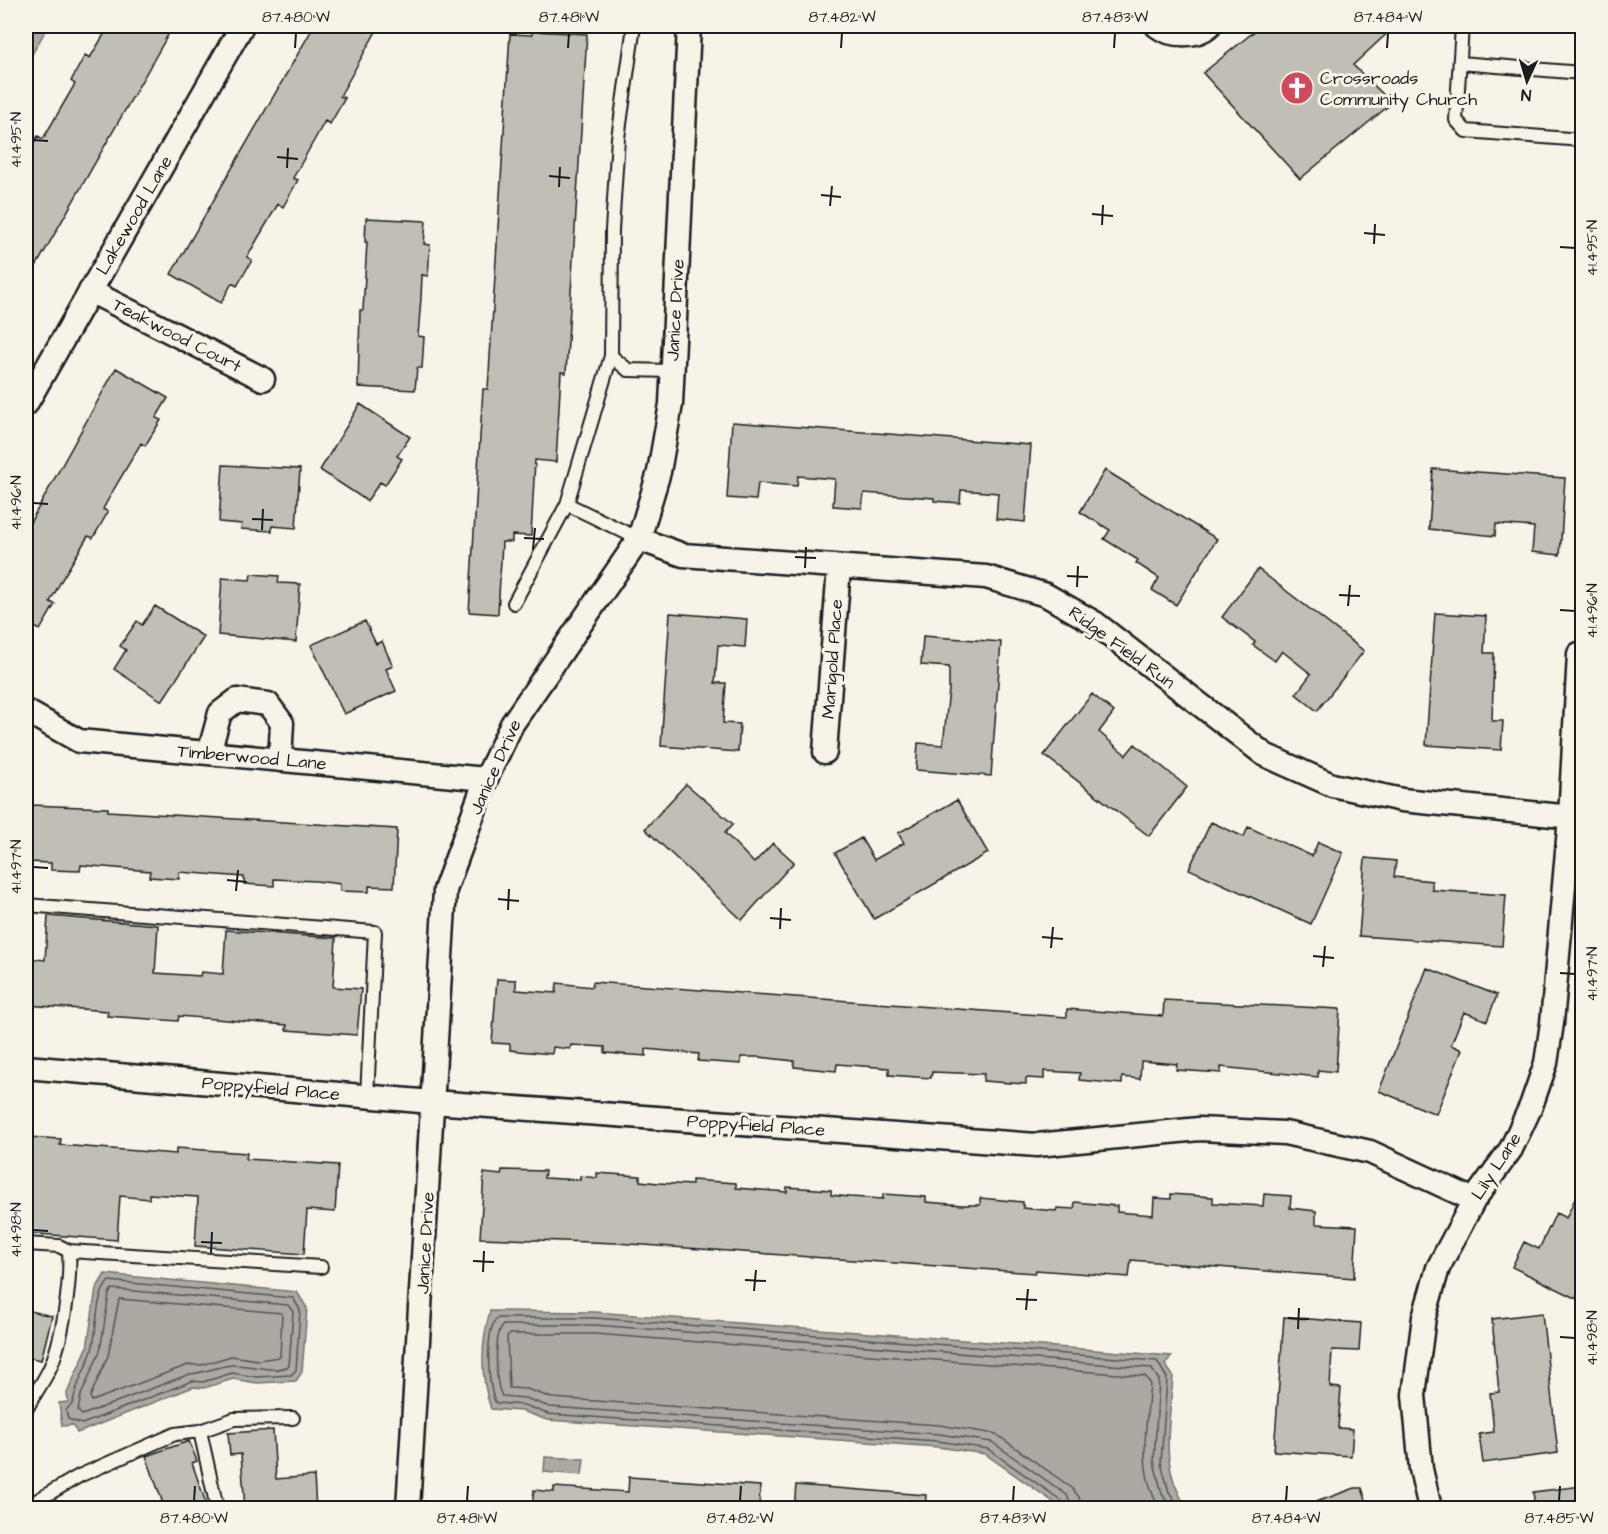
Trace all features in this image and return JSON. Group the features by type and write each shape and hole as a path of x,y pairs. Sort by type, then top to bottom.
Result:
{"street":[{"name":"Lakewood Lane","path":"26,404 242,26"},
{"name":"Janice Drive","path":"408,1509 445,890 486,779 512,724 639,538 659,472 671,404 689,26"},
{"path":"1157,26 1180,34 1201,33 1209,26"},
{"name":"Teakwood Court","path":"90,291 263,379"},
{"name":"Ridge Field Run","path":"639,538 683,555 986,577 1046,595 1095,623 1266,756 1332,785 1402,800 1576,818"},
{"name":"Marigold Place","path":"825,752 839,567"},
{"name":"Lily Lane","path":"1430,1509 1421,1469 1414,1395 1424,1317 1438,1268 1474,1200 1511,1149 1531,1106 1546,1063 1576,818 1579,654"},
{"path":"209,753 220,713 237,700 268,704 282,723 280,760"},
{"name":"Timberwood Lane","path":"26,711 80,741 486,779"},
{"name":"Poppyfield Place","path":"26,1067 432,1102 1037,1145 1199,1129 1285,1133 1370,1152 1474,1200"}],"lane":[{"path":"514,603 567,504 611,356 612,230 617,149 634,26"},
{"path":"1462,26 1456,120 1466,131 1582,140"},
{"path":"1460,63 1582,73"},
{"path":"611,356 628,370 672,371"},
{"path":"567,504 639,538"},
{"path":"26,905 375,932 367,1096"},
{"path":"26,1244 58,1246 69,1251 321,1267"},
{"path":"26,1410 50,1369 68,1291 69,1251"},
{"path":"26,1507 79,1476 175,1434 200,1431 234,1419 293,1418"},
{"path":"200,1431 217,1509"}],"water":[{"path":"26,26 48,26 26,65"},
{"path":"105,1274 297,1292 307,1308 302,1372 296,1381 257,1383 233,1379 204,1388 193,1387 77,1433 73,1425 62,1426 59,1403 68,1402 67,1393 87,1348 96,1289"},
{"path":"490,1311 595,1312 1172,1356 1165,1364 1173,1376 1168,1428 1169,1460 1178,1492 1187,1508 1062,1508 985,1454 938,1447 547,1420 522,1411 491,1409 483,1372 485,1335"},
{"path":"545,1457 584,1459 582,1475 544,1472"}],"building":[{"path":"109,26 173,26 26,284 26,157 38,136 43,139 75,84 71,81 85,55 90,58"},
{"path":"314,26 379,26 340,96 345,98 330,124 325,121 293,178 298,180 283,207 278,204 247,257 252,260 237,286 232,283 221,303 171,274"},
{"name":"Crossroads Community Church","path":"1261,26 1395,26 1353,65 1392,103 1300,179 1203,73"},
{"path":"532,31 587,34 566,373 561,372 556,462 535,460 531,536 512,535 512,542 502,542 498,614 469,612 483,389 488,389 510,34 532,35"},
{"path":"366,218 426,221 424,244 430,245 428,276 422,275 418,336 424,337 422,368 417,368 415,390 358,387 360,310 363,310 367,242 365,242"},
{"path":"116,368 168,398 156,418 161,420 145,446 141,443 103,509 108,512 93,538 88,536 61,581 50,602 55,604 40,630 26,622 26,530"},
{"path":"360,404 410,437 397,456 402,459 385,485 380,482 367,501 320,470"},
{"path":"732,422 1031,445 1025,522 996,519 998,493 961,490 960,503 934,501 934,498 864,493 862,508 833,506 835,479 798,476 797,486 758,483 756,500 727,498"},
{"path":"223,465 300,469 296,528 272,526 272,531 241,529 242,524 219,522"},
{"path":"1433,469 1565,478 1560,555 1532,552 1534,527 1496,524 1495,536 1429,529"},
{"path":"1105,470 1217,539 1176,605 1152,590 1159,578 1136,563 1138,560 1104,539 1110,530 1080,512"},
{"path":"1258,569 1364,651 1317,711 1296,694 1311,674 1282,651 1275,661 1253,645 1255,642 1222,617"},
{"path":"251,574 279,576 278,583 300,584 296,642 218,635 222,578 250,580"},
{"path":"155,606 204,637 162,701 114,669 126,650 120,646 137,621 142,625"},
{"path":"670,613 747,619 745,647 718,645 715,683 726,683 723,723 740,724 738,752 661,746"},
{"path":"1435,613 1486,616 1484,653 1494,653 1492,721 1503,721 1501,750 1426,745"},
{"path":"365,621 376,644 382,641 393,666 386,669 396,691 344,714 311,645"},
{"path":"923,636 1001,642 991,776 916,770 918,743 943,745 949,690 949,667 921,665"},
{"path":"1092,694 1114,712 1099,732 1126,755 1135,744 1187,787 1149,836 1044,755"},
{"path":"686,784 733,824 725,833 754,863 773,843 794,862 742,920 645,829"},
{"path":"957,800 988,853 874,919 835,853 861,838 874,860 904,843 898,833"},
{"path":"30,805 108,808 108,811 397,829 394,887 369,886 369,892 340,891 340,884 316,881 274,879 274,886 244,884 244,877 179,872 179,879 149,877 150,871 81,865 80,871 51,870 51,863 27,862"},
{"path":"1211,822 1244,837 1248,827 1312,856 1318,842 1343,853 1311,924 1189,869"},
{"path":"1365,858 1396,861 1394,877 1432,881 1432,890 1506,895 1502,946 1359,936"},
{"path":"48,916 158,925 155,973 200,976 201,972 223,974 226,930 336,938 333,987 361,989 357,1035 286,1030 287,1025 179,1016 178,1021 107,1016 108,1011 26,1005 26,958 45,960"},
{"path":"1427,968 1497,995 1487,1021 1464,1012 1451,1045 1462,1050 1436,1114 1379,1091"},
{"path":"497,979 516,980 516,990 556,993 557,983 592,987 593,982 1067,1017 1067,1009 1163,1016 1164,1000 1340,1009 1336,1072 1318,1070 1318,1077 1221,1067 1221,1073 1176,1070 1177,1064 1141,1061 1140,1079 1122,1077 1122,1084 1079,1080 1080,1073 1044,1071 1044,1079 1026,1078 1026,1084 983,1081 984,1074 932,1072 931,1078 889,1075 889,1068 837,1064 836,1071 794,1067 794,1061 759,1057 741,1057 741,1064 698,1061 699,1054 646,1049 646,1056 605,1053 605,1047 571,1045 570,1049 553,1047 552,1054 518,1051 510,1050 510,1044 492,1043"},
{"path":"26,1137 61,1139 60,1145 176,1154 176,1148 247,1153 246,1159 338,1165 335,1212 307,1210 304,1254 195,1246 198,1197 149,1194 149,1199 120,1196 117,1240 26,1233"},
{"path":"502,1170 545,1171 544,1178 580,1180 580,1176 597,1178 597,1173 640,1176 640,1181 658,1183 692,1185 692,1180 736,1183 736,1188 787,1192 787,1187 831,1190 831,1195 849,1197 883,1199 883,1194 926,1197 926,1202 962,1205 980,1205 980,1198 1023,1202 1023,1208 1056,1211 1057,1208 1074,1209 1075,1202 1117,1206 1117,1212 1153,1215 1154,1198 1171,1199 1171,1194 1213,1197 1213,1203 1263,1206 1264,1194 1291,1196 1290,1208 1316,1211 1316,1224 1357,1226 1354,1278 1131,1260 1129,1277 1036,1270 1035,1273 616,1243 480,1238 484,1173 501,1175"},
{"path":"1582,1184 1582,1301 1512,1267 1524,1242 1539,1249 1556,1213 1566,1218"},
{"path":"26,1310 52,1316 41,1360 26,1357"},
{"path":"1542,1313 1558,1453 1483,1463 1479,1434 1494,1432 1490,1393 1499,1392 1492,1319"},
{"path":"1284,1317 1361,1323 1359,1351 1332,1350 1330,1387 1341,1388 1338,1428 1353,1429 1351,1456 1274,1451"},
{"path":"273,1430 276,1479 314,1476 316,1509 245,1509 241,1454 230,1455 228,1433"},
{"path":"189,1441 197,1461 192,1463 208,1509 165,1509 146,1456"},
{"path":"629,1477 760,1486 759,1509 532,1509 534,1490 554,1492 554,1487 628,1492"},
{"path":"796,1485 926,1495 925,1509 794,1509"},
{"path":"1582,1486 1582,1509 1535,1508 1533,1492"},
{"path":"1355,1488 1362,1488 1369,1509 1306,1509 1305,1506"}],"place":[{"name":"Crossroads Community Church","path":"1297,88"}]}
